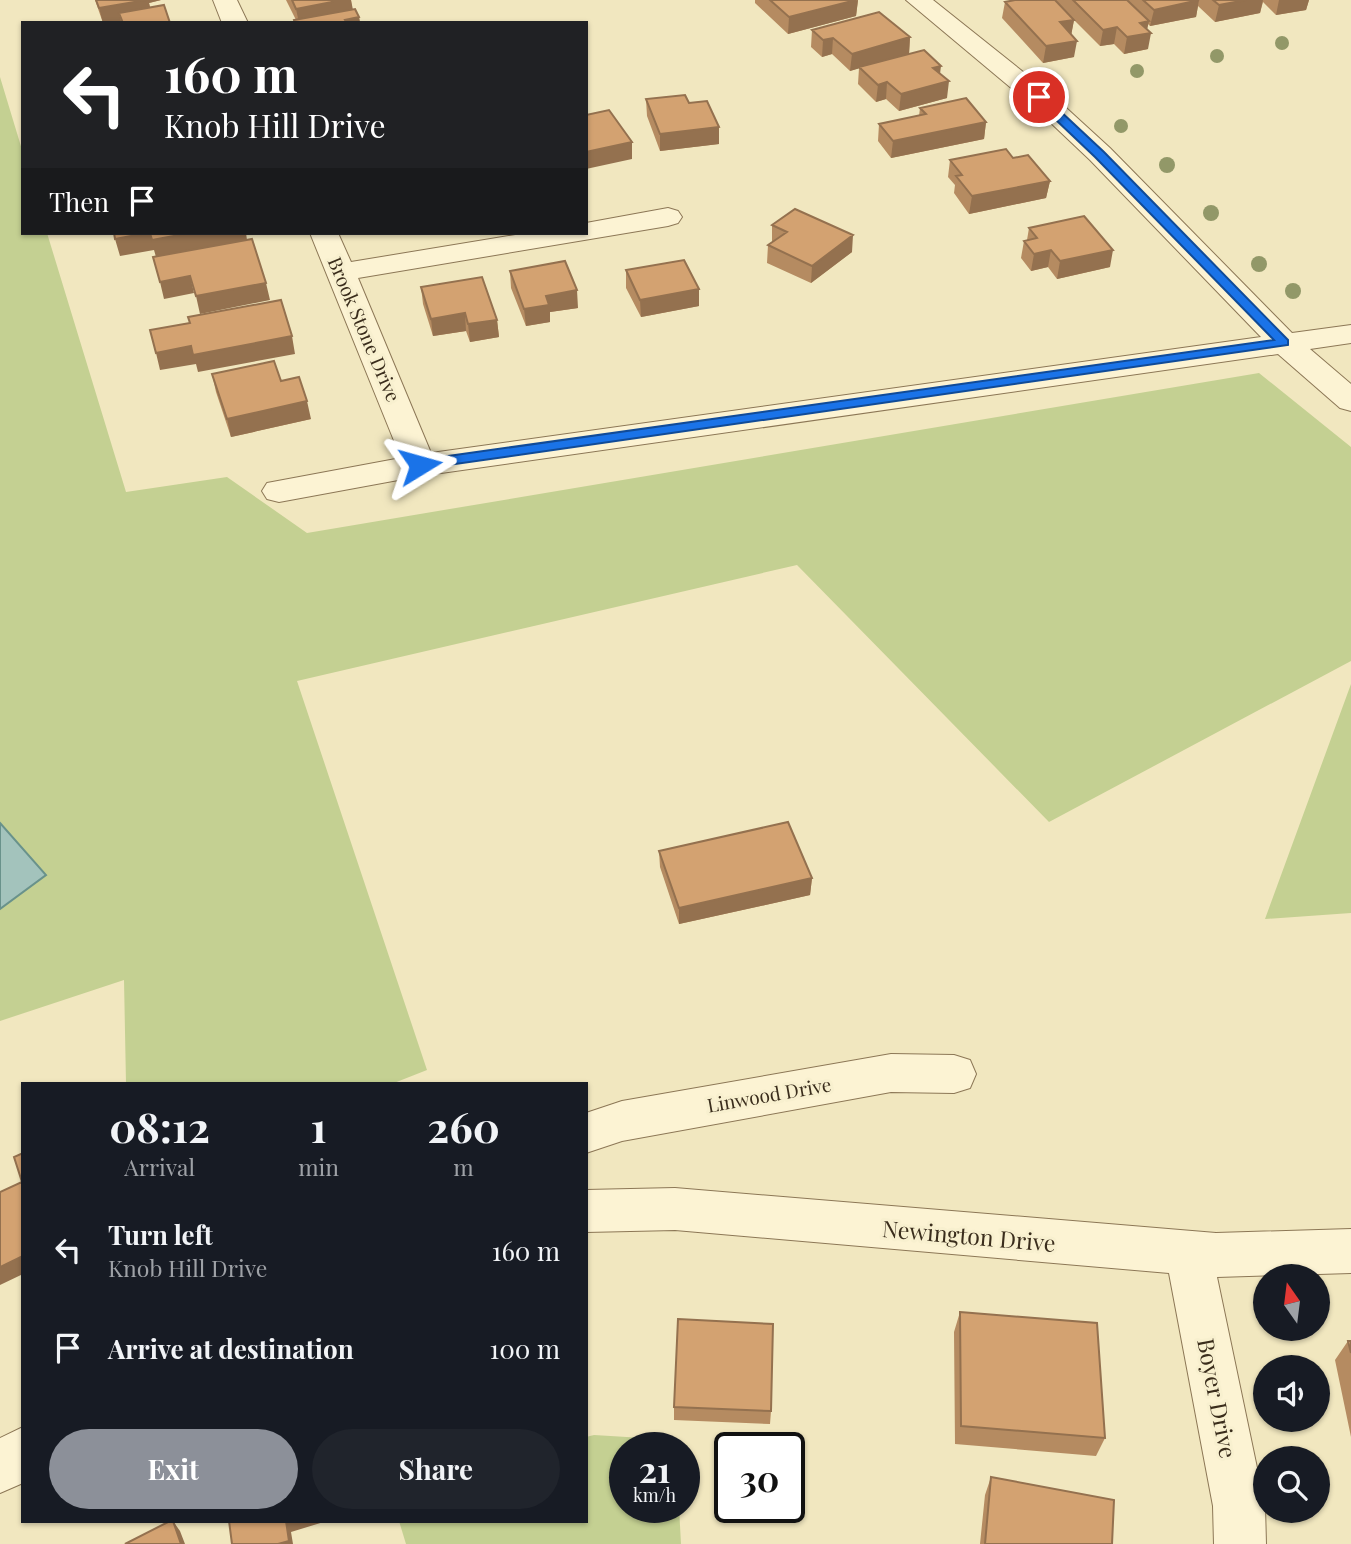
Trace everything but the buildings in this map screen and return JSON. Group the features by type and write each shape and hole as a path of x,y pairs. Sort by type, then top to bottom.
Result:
{"street":[{"path":"225,0 234,21"},
{"path":"918,0 1043,101 1100,154 1284,342 1351,401"},
{"path":"588,232 668,217"},
{"name":"Brook Stone Drive","path":"325,235 420,465"},
{"path":"341,272 567,235"},
{"path":"279,491 420,465 1351,334"},
{"name":"Linwood Drive","path":"588,1132 622,1121 891,1073 954,1074"},
{"name":"Newington Drive","path":"588,1211 675,1209 1216,1255 1351,1251"},
{"name":"Boyer Drive","path":"1189,1253 1239,1506 1240,1544"},
{"path":"0,1468 21,1453"}],"green space":[{"path":"0,77 21,146 21,235 48,235 126,492 227,477 307,533 1259,373 1351,447 1351,661 1049,822 797,565 297,681 427,1070 397,1082 126,1082 124,980 0,1021"},
{"path":"1351,684 1351,913 1265,919"},
{"path":"588,1436 609,1436 609,1523 680,1523 681,1544 406,1544 400,1523 588,1523"}],"water":[{"path":"0,823 46,875 0,909"}],"route":[{"path":"420,465 1284,342 1100,154 1039,97"}]}
